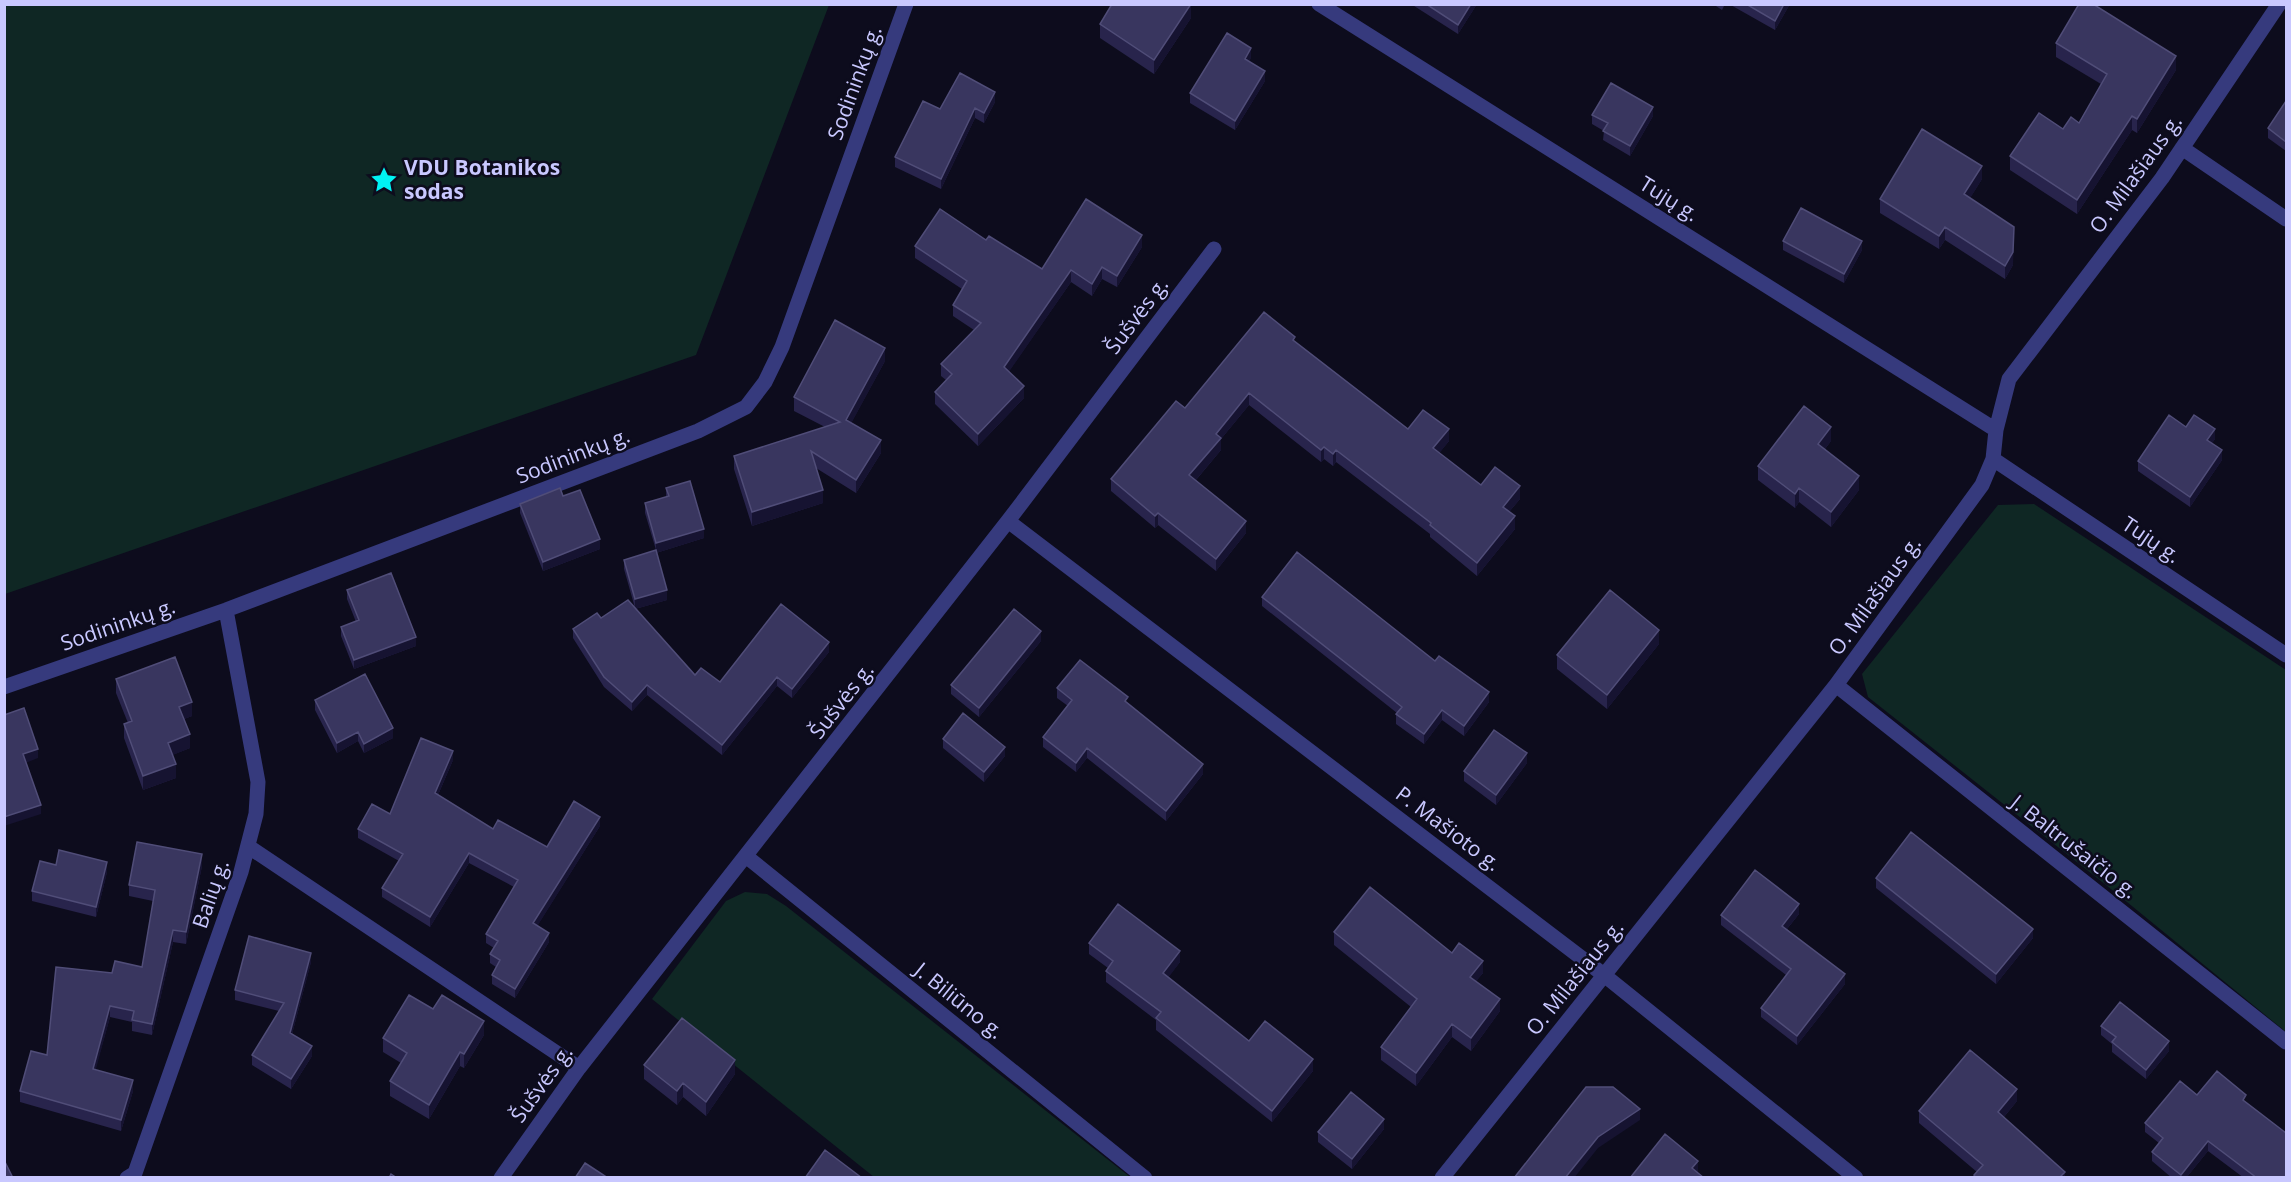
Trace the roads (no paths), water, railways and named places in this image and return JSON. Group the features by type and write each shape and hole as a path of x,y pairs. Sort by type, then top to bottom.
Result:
{"street":[{"name":"Sodininkų g.","path":"4,687 226,610 698,430 746,407 765,382 782,347 906,4"},
{"name":"Tujų g.","path":"1320,4 1996,429"},
{"name":"O. Milašiaus g.","path":"1442,1178 1836,685 1982,485 1993,459 1996,429 2009,379 2182,148 2279,4"},
{"path":"2182,148 2286,219"},
{"name":"Šušvės g.","path":"501,1178 579,1068 747,857 1008,521 1214,249"},
{"name":"Tujų g.","path":"1993,459 2286,655"},
{"name":"P. Mašioto g.","path":"1008,521 1604,975 1856,1178"},
{"name":"Balių g.","path":"127,1178 135,1173 249,847 256,814 258,782 226,610"},
{"name":"J. Baltrušaičio g.","path":"1836,685 2286,1042"},
{"path":"249,847 579,1068"},
{"name":"J. Biliūno g.","path":"747,857 1145,1178"}],"place":[{"name":"VDU Botanikos sodas","path":"384,180"}]}
